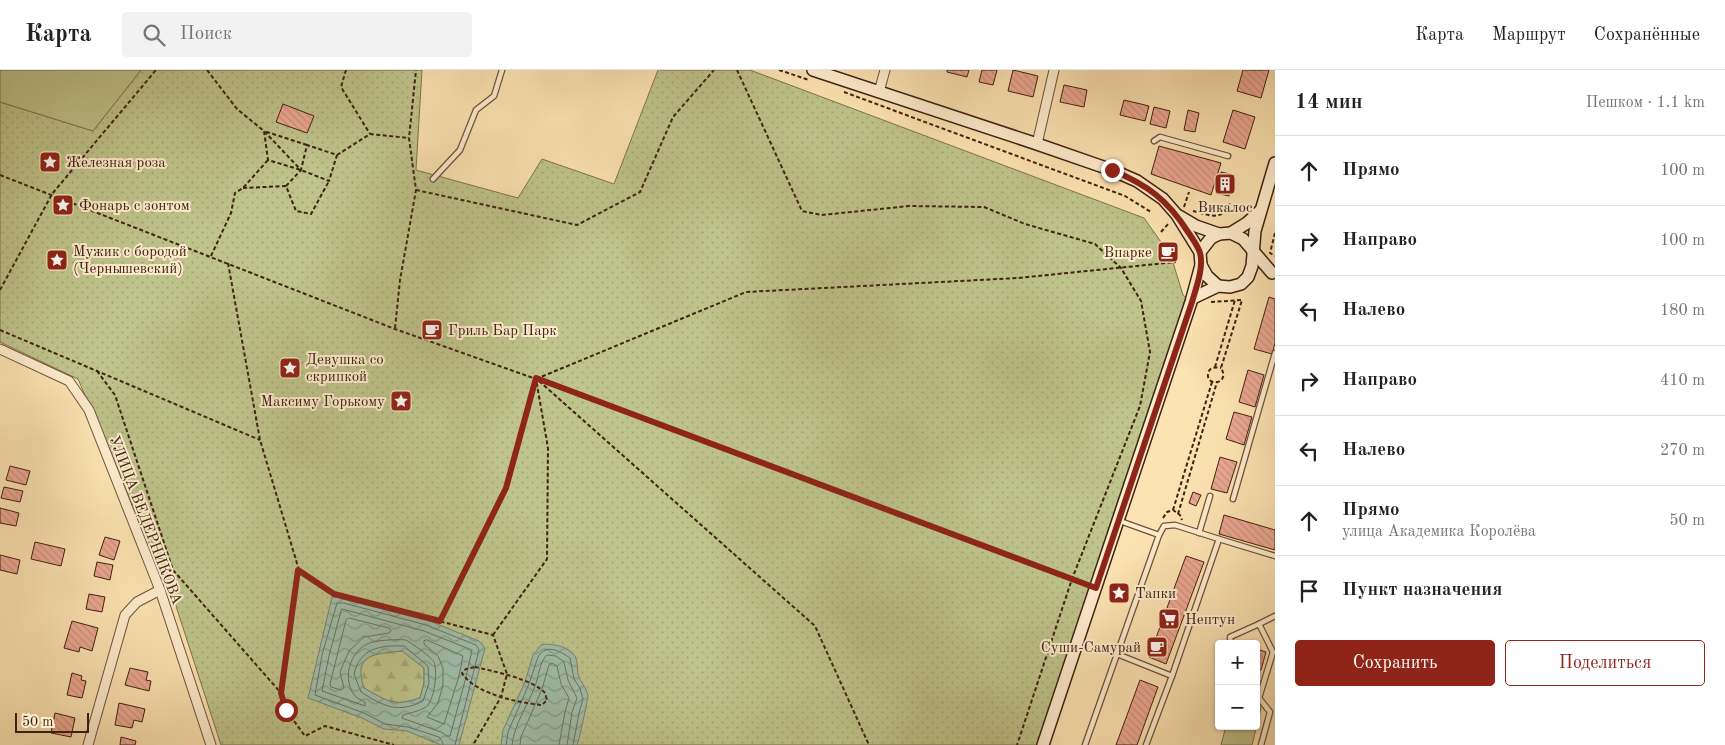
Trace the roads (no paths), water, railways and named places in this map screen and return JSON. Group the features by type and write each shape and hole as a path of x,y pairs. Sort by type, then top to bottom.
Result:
{"street":[{"path":"813,70 1037,144 1112,170 1137,181 1163,199 1178,215 1200,252 1201,265 1193,298 1043,745"},
{"path":"879,92 886,70"},
{"path":"1037,144 1054,70"},
{"path":"1201,265 1207,276 1218,286 1230,288 1241,284 1248,277 1252,266 1255,231 1275,163"},
{"path":"1200,252 1211,238 1219,234 1231,233 1247,223 1260,211"},
{"path":"1178,215 1196,226 1219,234"},
{"path":"1231,233 1243,239 1274,273"},
{"path":"1248,277 1274,273"},
{"path":"1193,298 1218,286"},
{"name":"УЛИЦА ВЕДЕРНИКОВА","path":"0,349 69,381 89,410 160,590 211,745"},
{"path":"88,745 125,615 137,602 160,590"}],"lane":[{"path":"433,179 460,150 476,110 494,96 502,70"},
{"path":"1154,141 1160,137 1228,156"},
{"path":"1232,499 1275,353"},
{"path":"1199,533 1210,496"},
{"path":"1118,520 1159,535"},
{"path":"1085,745 1159,535 1164,526 1175,525 1275,556"},
{"path":"1146,745 1219,539"},
{"path":"1230,640 1230,637 1275,616"},
{"path":"1259,624 1273,652 1260,691"},
{"path":"1117,654 1172,676"},
{"path":"1260,700 1270,712 1261,745"}],"water":[{"path":"332,597 344,598 427,620 479,641 485,648 459,745 441,745 407,731 384,729 362,718 308,698","holes":["402,651 424,668 424,683 420,698 411,701 397,702 385,699 364,688 361,676 361,668 364,662 375,655 383,653"]},
{"path":"546,644 565,648 574,655 577,661 579,677 588,695 577,745 501,745 503,730 525,682 533,655 541,645"}],"place":[{"name":"Железная роза","path":"50,162"},
{"name":"Викалос","path":"1225,184"},
{"name":"Фонарь с зонтом","path":"63,205"},
{"name":"Впарке","path":"1168,252"},
{"name":"Мужик с бородой (Чернышевский)","path":"57,260"},
{"name":"Гриль Бар Парк","path":"432,330"},
{"name":"Девушка со скрипкой","path":"290,368"},
{"name":"Максиму Горькому","path":"401,401"},
{"name":"Тапки","path":"1119,593"},
{"name":"Нептун","path":"1169,619"},
{"name":"Суши-Самурай","path":"1157,647"}]}
